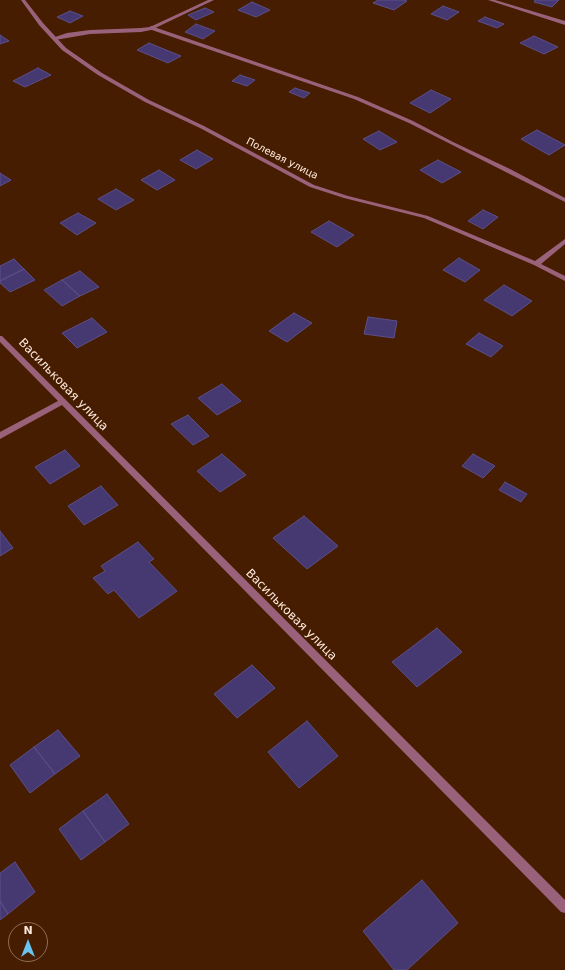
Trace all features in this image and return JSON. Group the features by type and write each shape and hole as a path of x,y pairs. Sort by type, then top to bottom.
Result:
{"street":[{"name":"Полевая улица","path":"23,0 41,24 64,49 100,74 147,101 202,127 312,186 346,197 426,217 536,264 565,279"},
{"path":"55,38 90,32 142,30 151,28 212,0"},
{"path":"490,0 565,23"},
{"path":"151,28 356,98 410,122 565,200"},
{"path":"536,264 565,241"},
{"name":"Васильковая улица","path":"0,338 565,908"},
{"path":"0,436 62,402"}],"building":[{"path":"378,0 407,1 394,10 373,3"},
{"path":"535,0 559,0 552,7 534,2"},
{"path":"252,2 270,10 256,17 238,10"},
{"path":"443,6 459,12 447,20 431,14"},
{"path":"205,8 214,12 196,20 188,15"},
{"path":"70,11 83,16 70,23 57,17"},
{"path":"485,17 504,24 497,28 478,21"},
{"path":"196,24 215,31 203,39 185,32"},
{"path":"0,35 9,41 0,44"},
{"path":"534,36 558,47 544,54 520,43"},
{"path":"149,43 181,56 168,63 137,50"},
{"path":"38,68 51,75 25,87 13,81"},
{"path":"240,75 255,80 247,86 232,81"},
{"path":"295,88 310,93 304,98 289,92"},
{"path":"431,90 451,99 430,113 410,103"},
{"path":"537,130 565,145 549,155 521,139"},
{"path":"379,131 397,142 380,150 363,139"},
{"path":"197,150 213,159 196,169 180,160"},
{"path":"438,160 461,172 442,183 420,170"},
{"path":"159,170 175,180 157,190 141,180"},
{"path":"0,173 11,180 0,186"},
{"path":"116,189 134,200 116,210 98,199"},
{"path":"483,210 498,217 483,229 468,221"},
{"path":"78,213 96,223 77,235 60,223"},
{"path":"329,221 354,235 337,247 311,232"},
{"path":"459,258 480,270 465,282 443,270"},
{"path":"14,259 24,269 0,281 0,266"},
{"path":"24,269 35,280 10,292 0,283 0,281"},
{"path":"80,271 99,287 80,296 62,280"},
{"path":"62,280 80,296 62,306 44,290"},
{"path":"504,285 532,301 512,316 484,300"},
{"path":"294,313 312,323 287,342 269,331"},
{"path":"368,317 397,321 394,338 364,334"},
{"path":"92,318 107,332 77,348 62,333"},
{"path":"479,333 503,346 491,357 466,344"},
{"path":"222,384 241,401 217,415 198,398"},
{"path":"188,415 209,436 193,445 171,424"},
{"path":"65,450 80,466 50,484 35,467"},
{"path":"222,454 246,475 220,492 197,471"},
{"path":"473,454 495,466 483,478 462,466"},
{"path":"505,482 527,494 521,502 499,490"},
{"path":"101,486 118,505 84,525 68,506"},
{"path":"304,516 338,546 307,569 273,538"},
{"path":"0,531 13,548 0,556"},
{"path":"138,542 154,559 149,562 177,591 139,618 114,590 108,594 93,578 105,571 101,566"},
{"path":"437,628 462,652 417,687 392,662"},
{"path":"252,665 275,688 237,718 214,694"},
{"path":"307,721 338,756 299,788 268,752"},
{"path":"58,730 80,756 55,774 34,747"},
{"path":"34,747 55,774 30,793 10,765"},
{"path":"107,794 129,824 105,842 83,811"},
{"path":"83,811 105,842 81,860 59,829"},
{"path":"15,862 35,892 8,914 0,901 0,873"},
{"path":"422,880 458,923 407,970 394,970 363,931"},
{"path":"0,901 8,914 0,920"}]}
